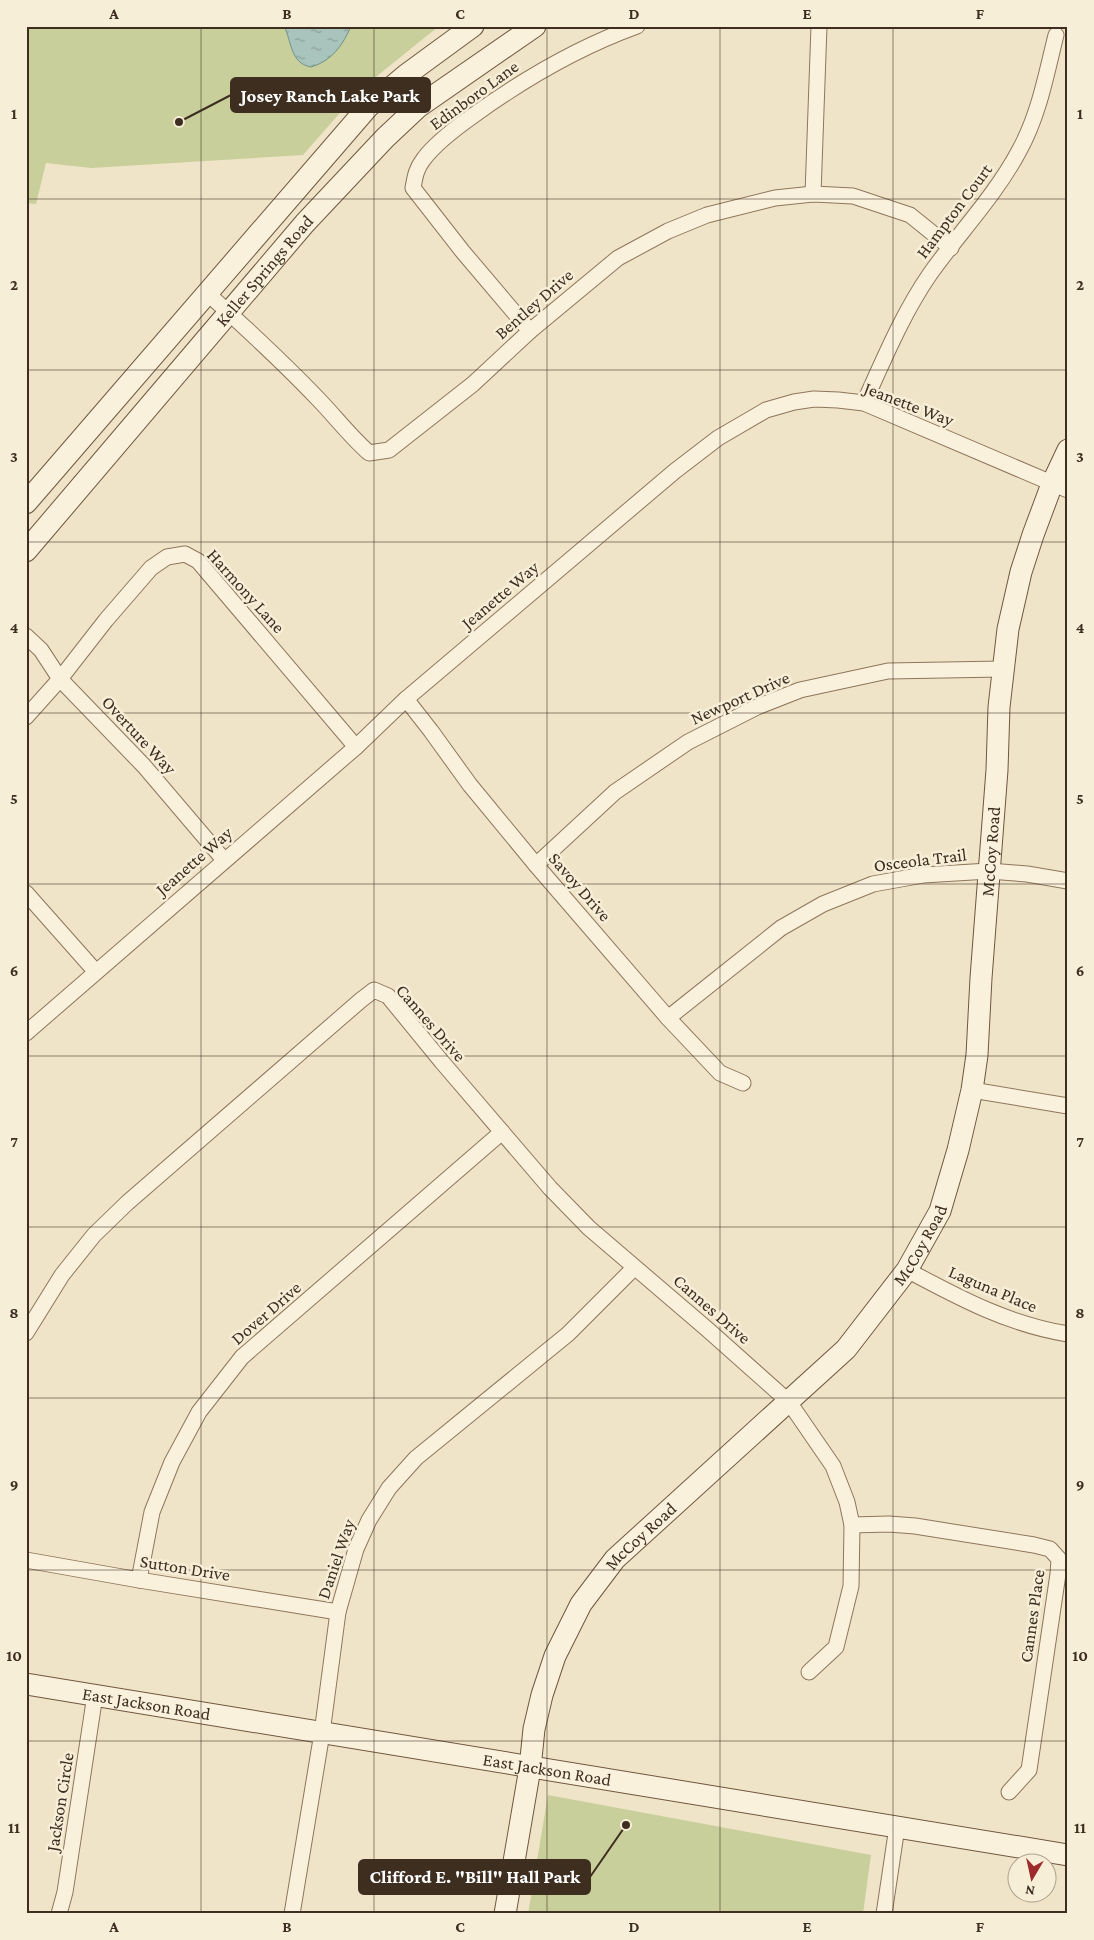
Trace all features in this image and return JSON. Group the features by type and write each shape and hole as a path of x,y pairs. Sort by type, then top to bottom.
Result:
{"street":[{"name":"Keller Springs Road","path":"26,503 368,107 406,74 473,26"},
{"name":"Keller Springs Road","path":"26,551 305,223 385,138 412,114 535,26"},
{"name":"Edinboro Lane","path":"530,331 463,252 413,188 416,172 424,158 454,130 502,95 546,68 637,26"},
{"path":"813,194 819,26"},
{"name":"Hampton Court","path":"864,402 900,327 930,275 997,187 1019,151 1042,95 1056,35"},
{"name":"Bentley Drive","path":"207,293 251,332 368,452 389,450 473,384 530,331 618,258 668,231 716,213 775,198 813,194 853,196 910,215 950,248"},
{"name":"Jeanette Way","path":"26,1033 356,747 406,699 674,471 718,438 766,410 794,402 814,399 864,402 1060,487"},
{"name":"McCoy Road","path":"505,1914 530,1768 534,1728 542,1695 555,1656 581,1604 615,1559 846,1349 907,1270 940,1211 958,1150 972,1090 997,770 998,707 1012,604 1019,580 1060,487 1068,450"},
{"name":"Harmony Lane","path":"26,717 60,679 106,620 151,568 167,556 185,554 198,561 356,747"},
{"name":"Overture Way","path":"26,636 41,650 60,679 144,766 224,860"},
{"name":"Newport Drive","path":"536,866 615,792 688,742 757,707 800,690 888,671 1002,669"},
{"name":"Savoy Drive","path":"406,699 470,784 536,866 668,1018 720,1072 743,1083"},
{"name":"Osceola Trail","path":"668,1018 781,928 823,904 873,884 923,875 990,871 1027,874 1068,881"},
{"path":"26,893 96,972"},
{"name":"Cannes Drive","path":"26,1332 62,1275 94,1235 311,1042 374,990 388,996 550,1188 584,1223 634,1268 707,1329 789,1402 834,1466 847,1502 852,1525 851,1586 836,1647 809,1672"},
{"path":"972,1090 1068,1106"},
{"name":"Dover Drive","path":"139,1580 152,1512 172,1462 199,1412 242,1357 502,1132"},
{"name":"Daniel Way","path":"292,1914 322,1732 338,1612 356,1550 369,1520 389,1488 416,1458 568,1334 634,1268"},
{"name":"Laguna Place","path":"907,1270 960,1298 1008,1319 1048,1331 1068,1334"},
{"name":"Cannes Place","path":"852,1525 889,1524 915,1526 1034,1545 1050,1549 1059,1559 1029,1770 1009,1792"},
{"name":"Sutton Drive","path":"26,1560 338,1612"},
{"name":"East Jackson Road","path":"26,1684 1068,1855"},
{"name":"Jackson Circle","path":"58,1914 65,1892 95,1695"},
{"path":"884,1914 897,1827"}],"green space":[{"path":"26,26 439,26 361,89 303,155 91,168 46,163 36,204 26,203"},
{"path":"548,1795 871,1855 863,1914 528,1914"}],"water":[{"path":"284,26 351,26 336,51 325,61 311,67 304,65 295,56"}],"place":[{"name":"Josey Ranch Lake Park","path":"179,122"},
{"name":"Clifford E. \"Bill\" Hall Park","path":"626,1825"}]}
